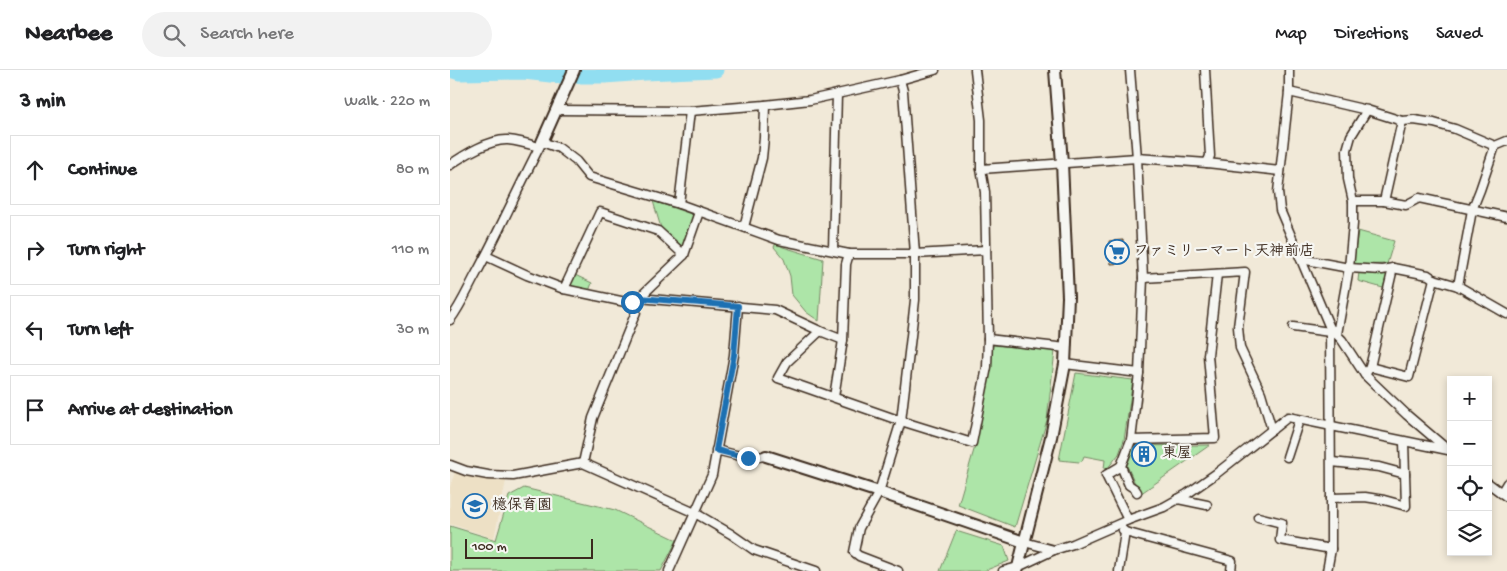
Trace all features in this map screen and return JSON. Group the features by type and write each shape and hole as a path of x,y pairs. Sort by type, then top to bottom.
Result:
{"street":[{"path":"450,320 457,311 486,256 541,144 574,70"},
{"path":"558,107 690,111 764,105 810,100 900,80 935,70"},
{"path":"820,332 787,362 778,378 901,421 972,443 987,367 988,339 985,192 981,169 981,120 975,70"},
{"path":"1018,569 1050,437 1065,364 1068,297 1062,163 1055,70"},
{"path":"1128,520 1106,476 1121,466 1131,440 1140,373 1142,278 1137,158 1130,70"},
{"path":"1205,70 1210,156 1207,163"},
{"path":"1289,70 1289,92 1278,192 1280,210 1332,331 1365,375 1407,415 1447,448"},
{"path":"898,571 859,556 854,552 859,528 878,492 901,421 915,300 915,254 903,92 900,80"},
{"path":"1289,92 1402,120 1434,123 1455,129 1495,146 1507,141"},
{"path":"833,250 837,94"},
{"path":"744,227 762,158 764,105"},
{"path":"1328,571 1331,549 1332,498 1330,427 1332,331 1349,268 1353,224 1353,201 1346,161 1351,136 1367,110"},
{"path":"679,204 690,111"},
{"path":"1384,201 1402,120"},
{"path":"450,165 480,147 507,140 541,144 559,148 576,161 589,177 679,204 780,240 849,254 915,254 986,250"},
{"path":"1458,286 1472,210 1495,146"},
{"path":"981,169 1137,158 1280,170"},
{"path":"1353,201 1384,201 1406,205 1419,198 1507,217"},
{"path":"564,289 600,212 658,231 684,255"},
{"path":"486,256 527,275 564,289 630,303 636,300 684,255 699,212"},
{"path":"834,397 843,340 846,264 849,254"},
{"path":"1301,259 1349,268 1382,270 1393,268 1428,275 1434,279 1458,286 1507,314"},
{"path":"1365,375 1370,367 1393,268"},
{"path":"1142,278 1245,272 1238,327 1240,348 1261,393 1272,430"},
{"path":"1131,440 1216,438 1208,355 1217,274"},
{"path":"1370,367 1409,376 1434,279"},
{"path":"636,300 775,310 820,332 843,340"},
{"path":"583,463 593,418 636,312 636,300"},
{"path":"669,571 712,475 733,363 738,306"},
{"path":"1293,327 1332,331"},
{"path":"988,339 1066,348"},
{"path":"1065,364 1140,373"},
{"path":"1003,571 1018,569 1054,550 1164,507 1217,473 1288,417 1447,450"},
{"path":"1287,457 1299,420"},
{"path":"1332,498 1365,497 1406,506 1404,442"},
{"path":"716,450 748,458 766,456 1024,542 1054,550"},
{"path":"1332,462 1379,467 1405,474"},
{"path":"450,465 473,473 513,476 583,463 695,514 754,550 816,571"},
{"path":"1121,466 1130,485 1137,492"},
{"path":"1492,485 1504,495 1507,483"},
{"path":"1178,499 1207,505"},
{"path":"1258,517 1282,523 1280,540 1331,549"},
{"path":"1119,524 1125,532 1232,560 1231,571"},
{"path":"1119,571 1125,532"},
{"path":"790,571 794,563"}],"shaded area":[{"name":"檍保育園","path":"455,472 480,479 506,481 494,538 450,524 450,487"}],"green space":[{"path":"653,201 694,215 682,246 661,228"},
{"path":"1358,231 1394,241 1387,264 1353,265"},
{"path":"776,243 783,247 823,259 819,321 806,312 792,295 790,276 784,259 774,247"},
{"path":"1359,272 1388,272 1383,288 1358,281"},
{"path":"575,275 592,283 589,291 570,286"},
{"path":"993,345 1055,351 1047,420 1015,527 958,505 976,443"},
{"path":"1076,373 1133,380 1124,440 1119,454 1107,469 1104,469 1105,460 1084,456 1082,461 1079,462 1059,460"},
{"path":"1210,445 1140,494 1127,466 1134,446"},
{"path":"524,488 615,510 677,540 661,571 450,571 450,526 496,540 509,496"},
{"path":"956,531 1004,546 1009,561 984,571 940,571"}],"building":[{"name":"ファミリーマート天神前店","path":"1123,240 1124,263 1111,264 1109,241"}],"waterway":[{"path":"450,70 459,73 524,72 559,76 605,76 716,70"}],"place":[{"name":"ファミリーマート天神前店","path":"1117,252"},
{"name":"東屋","path":"1144,454"},
{"name":"檍保育園","path":"475,506"}],"route":[{"path":"632,302 639,298 738,306 734,355 716,450 748,458"}]}
